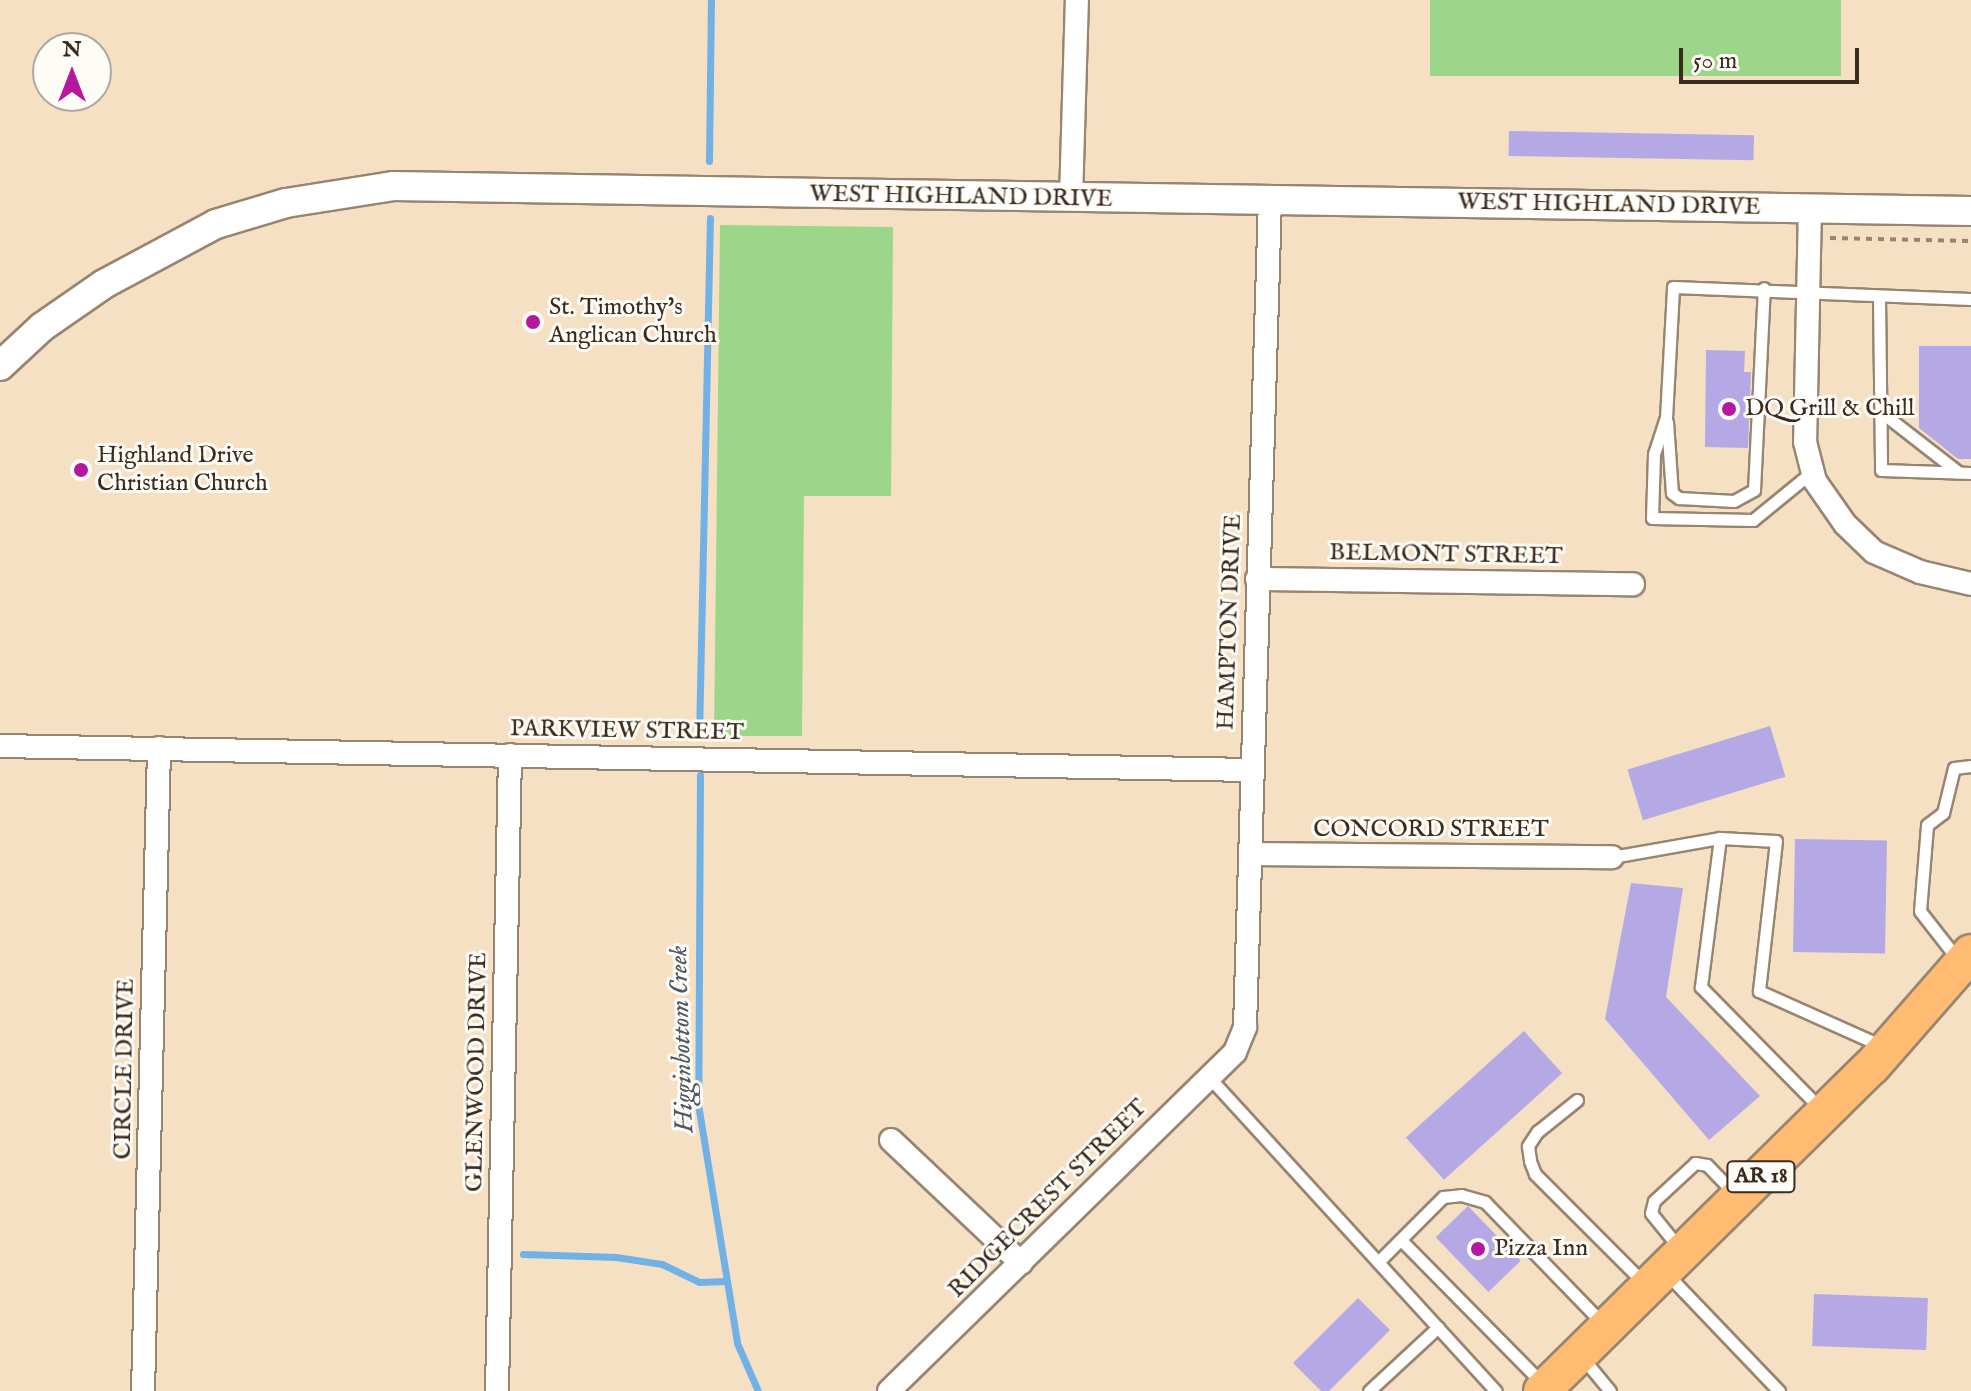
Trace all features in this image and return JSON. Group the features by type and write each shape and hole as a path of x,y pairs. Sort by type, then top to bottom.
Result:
{"main road":[{"name":"AR 18","path":"1544,1389 1825,1113 1968,964"}],"street":[{"path":"1071,199 1077,0"},
{"name":"WEST HIGHLAND DRIVE","path":"0,366 62,312 169,246 251,212 338,192 393,186 1971,211"},
{"name":"HAMPTON DRIVE","path":"1240,1042 1245,1027 1270,201"},
{"path":"1810,207 1805,442 1813,471 1845,524 1874,552 1920,572 1971,584"},
{"name":"BELMONT STREET","path":"1257,579 1633,584"},
{"name":"PARKVIEW STREET","path":"0,746 1252,770"},
{"name":"CIRCLE DRIVE","path":"143,1391 159,748"},
{"name":"GLENWOOD DRIVE","path":"497,1391 510,755"},
{"name":"CONCORD STREET","path":"1250,854 1612,857"},
{"name":"RIDGECREST STREET","path":"889,1391 1209,1077 1240,1042"},
{"path":"891,1140 1021,1263"}],"lane":[{"path":"1764,288 1758,479 1748,496 1679,498 1672,493 1666,418 1673,287 1764,288 1808,296 1971,299"},
{"path":"1879,298 1881,470 1965,472"},
{"path":"1881,412 1965,472"},
{"path":"1666,418 1654,454 1652,518 1753,520 1813,471"},
{"path":"1968,964 1920,911 1927,825 1943,813 1954,768 1971,766"},
{"path":"1720,838 1701,987 1825,1113"},
{"path":"1612,857 1720,838 1776,841 1759,991 1888,1048"},
{"path":"1209,1077 1496,1391"},
{"path":"1577,1100 1537,1132 1528,1146 1535,1174 1666,1271 1779,1391"},
{"path":"1666,1271 1651,1213 1654,1201 1695,1163 1702,1162 1740,1198"},
{"path":"1378,1262 1443,1197 1461,1195 1485,1202 1607,1328"},
{"path":"1401,1240 1544,1389"},
{"path":"1369,1391 1438,1327"},
{"path":"1580,1355 1610,1391"}],"path":[{"path":"1809,237 1971,241"}],"green space":[{"path":"1430,0 1841,0 1841,76 1430,76"},
{"path":"720,225 893,227 891,496 804,496 802,736 714,736"}],"building":[{"path":"1509,131 1754,135 1754,160 1509,156"},
{"path":"1919,346 1971,346 1971,459 1958,459 1919,428"},
{"name":"DQ Grill & Chill","path":"1706,350 1745,351 1744,372 1751,372 1748,448 1705,447"},
{"path":"1770,726 1785,777 1643,820 1628,770"},
{"path":"1795,839 1887,841 1885,954 1793,952"},
{"path":"1631,883 1683,888 1666,997 1760,1096 1709,1140 1605,1019"},
{"path":"1524,1031 1562,1073 1444,1180 1406,1137"},
{"name":"Pizza Inn","path":"1468,1206 1521,1261 1488,1292 1436,1237"},
{"path":"1814,1294 1928,1298 1926,1350 1812,1346"},
{"path":"1358,1298 1390,1330 1329,1391 1321,1391 1293,1363"}],"waterway":[{"name":"Higginbottom Creek","path":"709,161 711,0"},
{"name":"Higginbottom Creek","path":"699,737 710,218"},
{"name":"Higginbottom Creek","path":"700,775 698,1104 737,1343 758,1391"},
{"path":"523,1254 616,1257 662,1264 699,1282 726,1281"}],"place":[{"name":"St. Timothy's Anglican Church","path":"533,322"},
{"name":"DQ Grill & Chill","path":"1729,409"},
{"name":"Highland Drive Christian Church","path":"81,470"},
{"name":"Pizza Inn","path":"1478,1249"}]}
